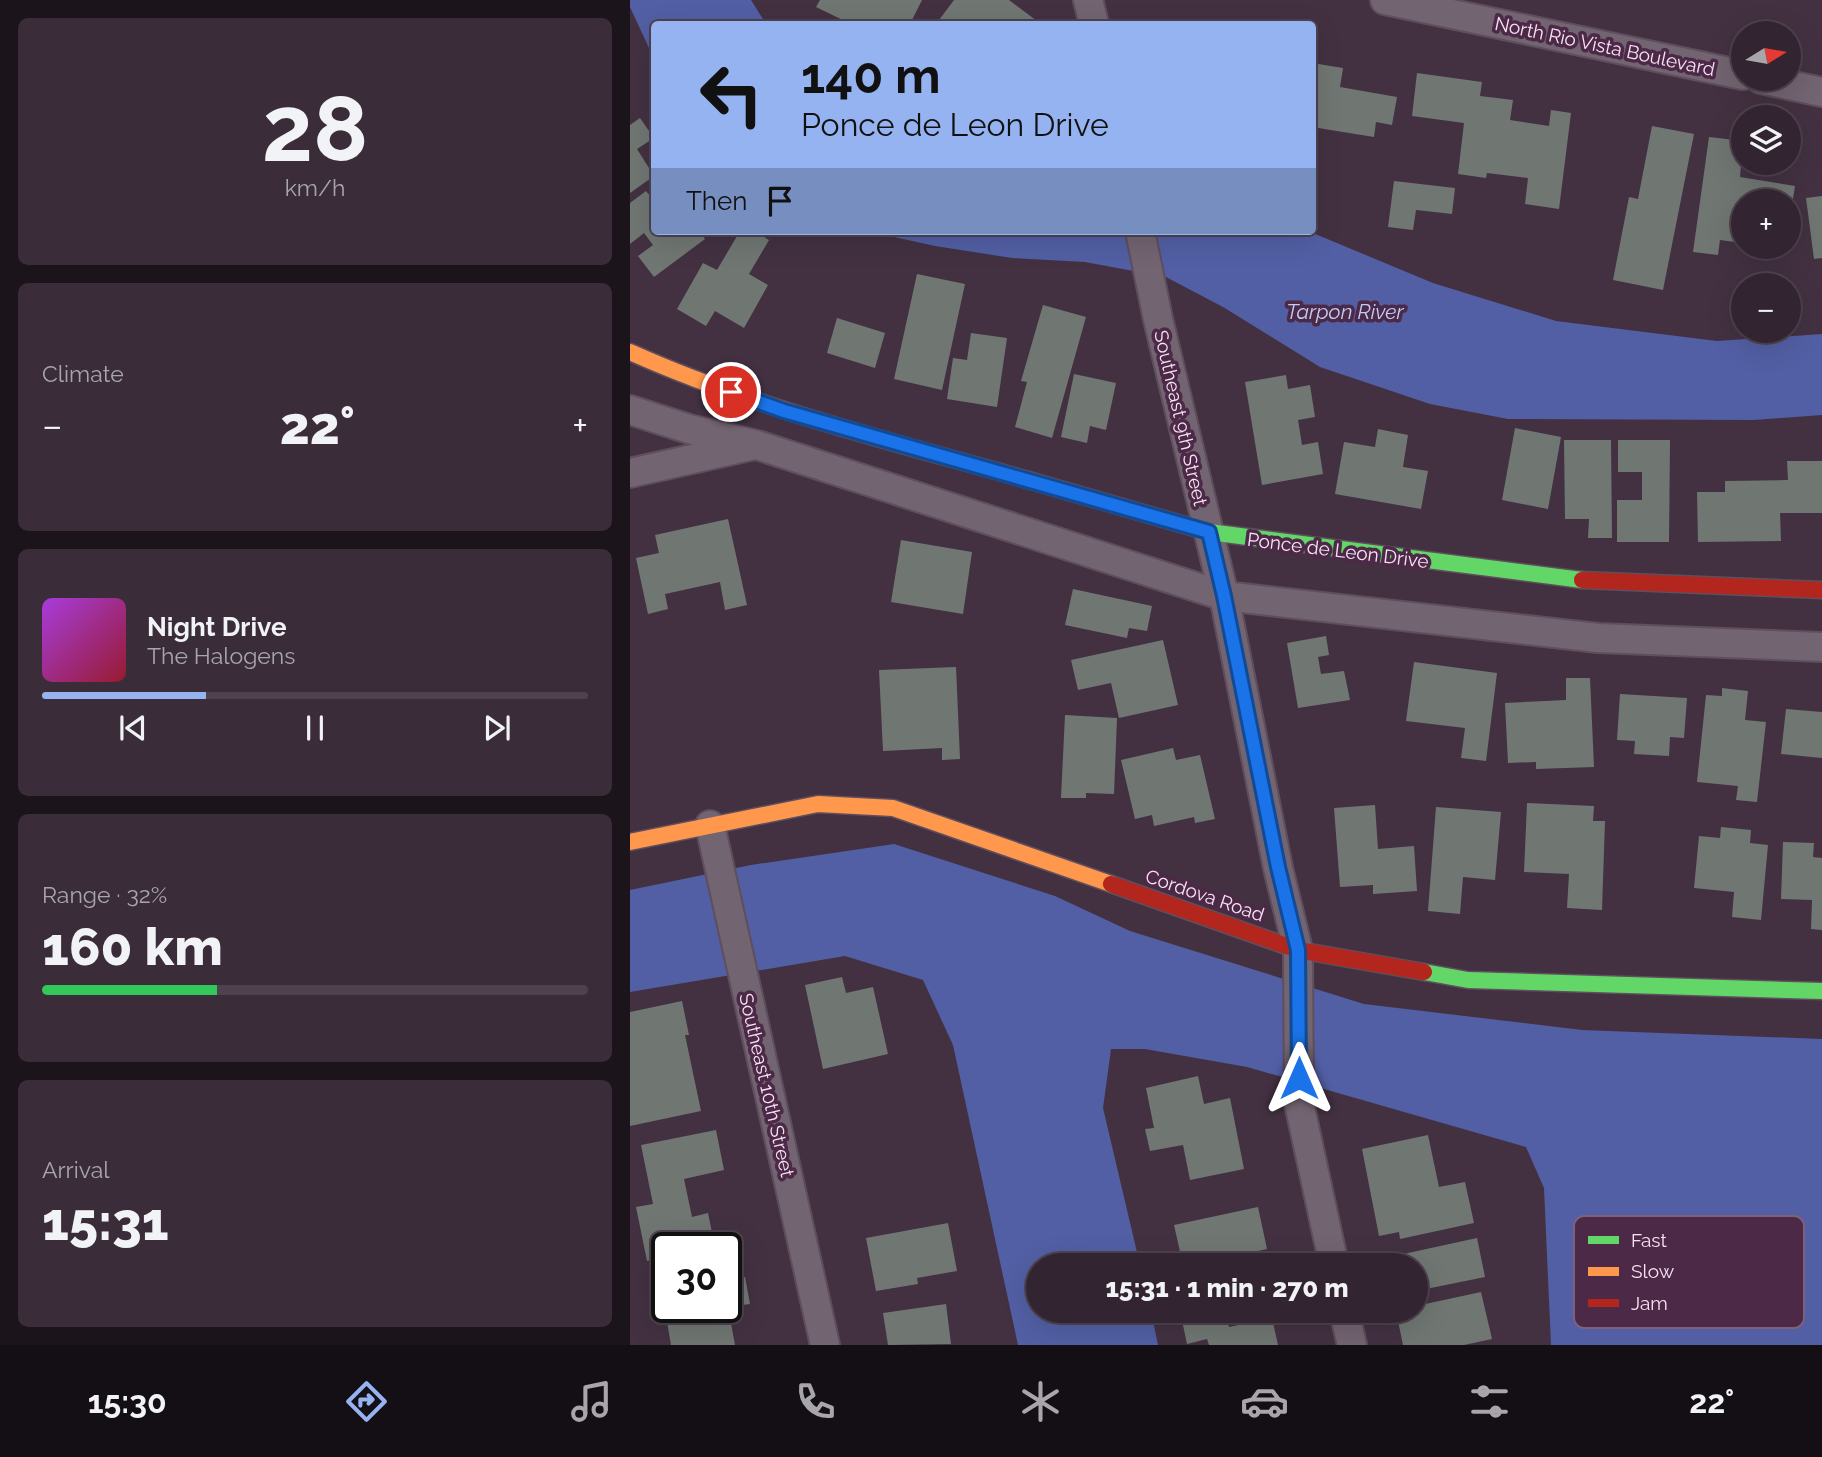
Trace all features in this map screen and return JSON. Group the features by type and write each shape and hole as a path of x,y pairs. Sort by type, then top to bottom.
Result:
{"street":[{"path":"1088,0 1093,21"},
{"name":"North Rio Vista Boulevard","path":"1385,0 1461,8 1731,72"},
{"path":"1801,88 1822,92"},
{"name":"Southeast 9th Street","path":"1141,235 1158,319 1224,596 1278,867 1298,950 1299,1103 1331,1253"},
{"name":"Ponce de Leon Drive","path":"630,352 679,374 784,411 1209,532 1572,580 1822,590"},
{"path":"630,410 689,429 758,445 1224,596 1598,638 1822,647"},
{"path":"630,473 758,445 784,411"},
{"name":"Cordova Road","path":"630,842 818,804 893,808 1298,950 1468,980 1822,991"},
{"name":"Southeast 10th Street","path":"710,825 825,1345"},
{"path":"1347,1323 1352,1345"}],"water":[{"path":"630,0 751,0 764,21 651,21 651,52 630,7"},
{"name":"Tarpon River","path":"1316,234 1433,283 1556,321 1717,341 1731,340 1731,343 1801,343 1801,335 1822,334 1822,415 1754,420 1508,419 1430,404 1320,367 1223,307 1166,277 1085,262 1012,258 885,235"},
{"path":"894,844 1055,896 1130,931 1364,1004 1582,1030 1822,1039 1822,1345 1551,1345 1544,1188 1526,1147 1247,1067 1145,1049 1111,1049 1103,1108 1137,1253 1026,1253 1026,1323 1153,1323 1158,1345 1018,1345 953,1045 923,980 845,956 630,992 630,890 751,865"}],"building":[{"path":"820,0 922,0 912,21 845,21 816,7"},
{"path":"954,0 1009,0 1037,21 938,21"},
{"path":"1316,64 1343,68 1340,87 1397,97 1392,125 1376,122 1374,137 1316,128"},
{"path":"1417,73 1482,82 1480,96 1513,100 1510,120 1549,126 1551,110 1571,113 1559,209 1525,204 1528,178 1487,173 1486,178 1458,174 1464,123 1412,116"},
{"path":"640,118 651,134 651,140 637,149 651,171 651,178 630,193 630,125"},
{"path":"1652,126 1694,134 1663,290 1613,280 1629,197 1638,199"},
{"path":"1709,137 1731,140 1731,175 1795,186 1795,189 1731,189 1731,241 1720,240 1718,255 1693,252"},
{"path":"1394,181 1455,188 1452,214 1416,210 1413,230 1388,227"},
{"path":"646,191 651,197 651,235 702,235 705,239 654,277 638,256 653,245 644,233 630,244 630,203"},
{"path":"1822,196 1822,258 1814,259 1806,198"},
{"path":"738,235 761,235 769,240 749,274 768,285 744,328 715,311 706,326 677,309 703,263 717,270"},
{"path":"917,274 965,284 942,390 894,379"},
{"path":"1043,305 1086,317 1052,438 1015,427 1027,382 1021,381"},
{"path":"837,318 885,333 875,368 827,353"},
{"path":"971,333 1007,338 997,407 947,399 953,358 967,360"},
{"path":"1074,374 1116,383 1106,430 1090,426 1087,443 1061,437"},
{"path":"1286,375 1288,389 1310,385 1315,417 1298,420 1302,445 1318,442 1323,474 1262,485 1245,382"},
{"path":"1515,428 1561,437 1548,509 1502,500"},
{"path":"1378,429 1408,435 1403,467 1428,471 1421,509 1335,494 1344,442 1375,447"},
{"path":"1564,440 1611,440 1612,538 1588,538 1589,519 1565,519"},
{"path":"1618,440 1670,440 1669,542 1617,542 1617,500 1642,500 1642,472 1618,472"},
{"path":"1787,461 1822,461 1822,513 1780,513 1781,541 1698,542 1697,492 1725,492 1725,481 1788,480"},
{"path":"728,519 747,605 725,610 720,582 665,594 668,609 648,614 636,558 659,553 655,535"},
{"path":"901,540 972,552 963,614 891,602"},
{"path":"1073,589 1152,606 1147,631 1129,628 1127,638 1065,625"},
{"path":"1326,636 1329,655 1318,657 1321,674 1344,671 1350,700 1298,708 1287,643"},
{"path":"1163,640 1178,705 1119,718 1111,683 1078,690 1071,660"},
{"path":"1414,662 1497,673 1486,761 1461,758 1465,728 1406,721"},
{"path":"956,667 960,759 942,760 942,748 883,751 879,670"},
{"path":"1566,678 1590,678 1594,767 1536,769 1536,762 1508,763 1505,703 1566,700"},
{"path":"1722,688 1748,691 1745,720 1766,722 1757,802 1736,800 1738,786 1697,782 1706,695 1722,696"},
{"path":"1620,694 1687,698 1684,738 1670,737 1669,756 1634,754 1635,741 1617,740"},
{"path":"1786,709 1822,712 1822,758 1781,754"},
{"path":"1065,715 1117,718 1114,794 1086,793 1086,798 1061,798"},
{"path":"1173,748 1176,760 1200,755 1215,819 1195,823 1194,817 1154,826 1152,815 1135,819 1121,760"},
{"path":"1527,803 1594,806 1593,821 1605,821 1602,910 1567,908 1569,874 1524,872"},
{"path":"1375,805 1378,849 1414,846 1417,891 1373,894 1373,885 1340,887 1334,808"},
{"path":"1436,807 1501,812 1495,880 1463,877 1460,914 1428,911"},
{"path":"1721,827 1751,830 1750,843 1768,845 1761,920 1732,917 1734,892 1694,888 1699,836 1720,838"},
{"path":"1783,842 1814,843 1813,857 1822,858 1822,930 1811,929 1812,900 1781,899"},
{"path":"842,977 846,993 873,987 888,1054 823,1069 805,985"},
{"path":"682,1001 689,1035 685,1035 701,1111 630,1126 630,1012"},
{"path":"1198,1076 1204,1104 1230,1098 1244,1169 1190,1180 1183,1145 1150,1151 1145,1129 1154,1128 1146,1088"},
{"path":"716,1130 724,1170 684,1179 692,1217 708,1213 712,1232 651,1232 651,1260 647,1261 636,1207 653,1204 641,1145"},
{"path":"1428,1135 1439,1187 1465,1182 1474,1223 1400,1239 1399,1232 1379,1236 1362,1149"},
{"path":"1258,1207 1267,1249 1249,1253 1180,1253 1174,1225"},
{"path":"948,1223 957,1271 917,1278 918,1284 876,1291 866,1238"},
{"path":"1477,1238 1485,1277 1428,1289 1428,1253 1408,1253"},
{"path":"742,1277 745,1277 750,1304 742,1305"},
{"path":"1481,1292 1492,1339 1464,1345 1403,1345 1398,1323 1428,1323 1428,1303"},
{"path":"946,1304 951,1344 888,1345 883,1313"},
{"path":"667,1323 731,1323 735,1345 671,1345"},
{"path":"1183,1323 1228,1323 1229,1327 1248,1323 1273,1323 1278,1345 1209,1345 1207,1339 1187,1344"}],"traffic: fast":[{"path":"1028,480 1209,532 1582,580"},
{"path":"1424,972 1468,980 1822,991"}],"traffic: slow":[{"path":"630,352 776,408 1028,480"},
{"path":"630,842 818,804 893,808 1111,884"}],"traffic: jam":[{"path":"1582,580 1822,590"},
{"path":"1111,884 1298,950 1424,972"}],"route":[{"path":"731,392 784,411 1019,480 1209,532 1278,867 1298,950 1299,1078"}]}
